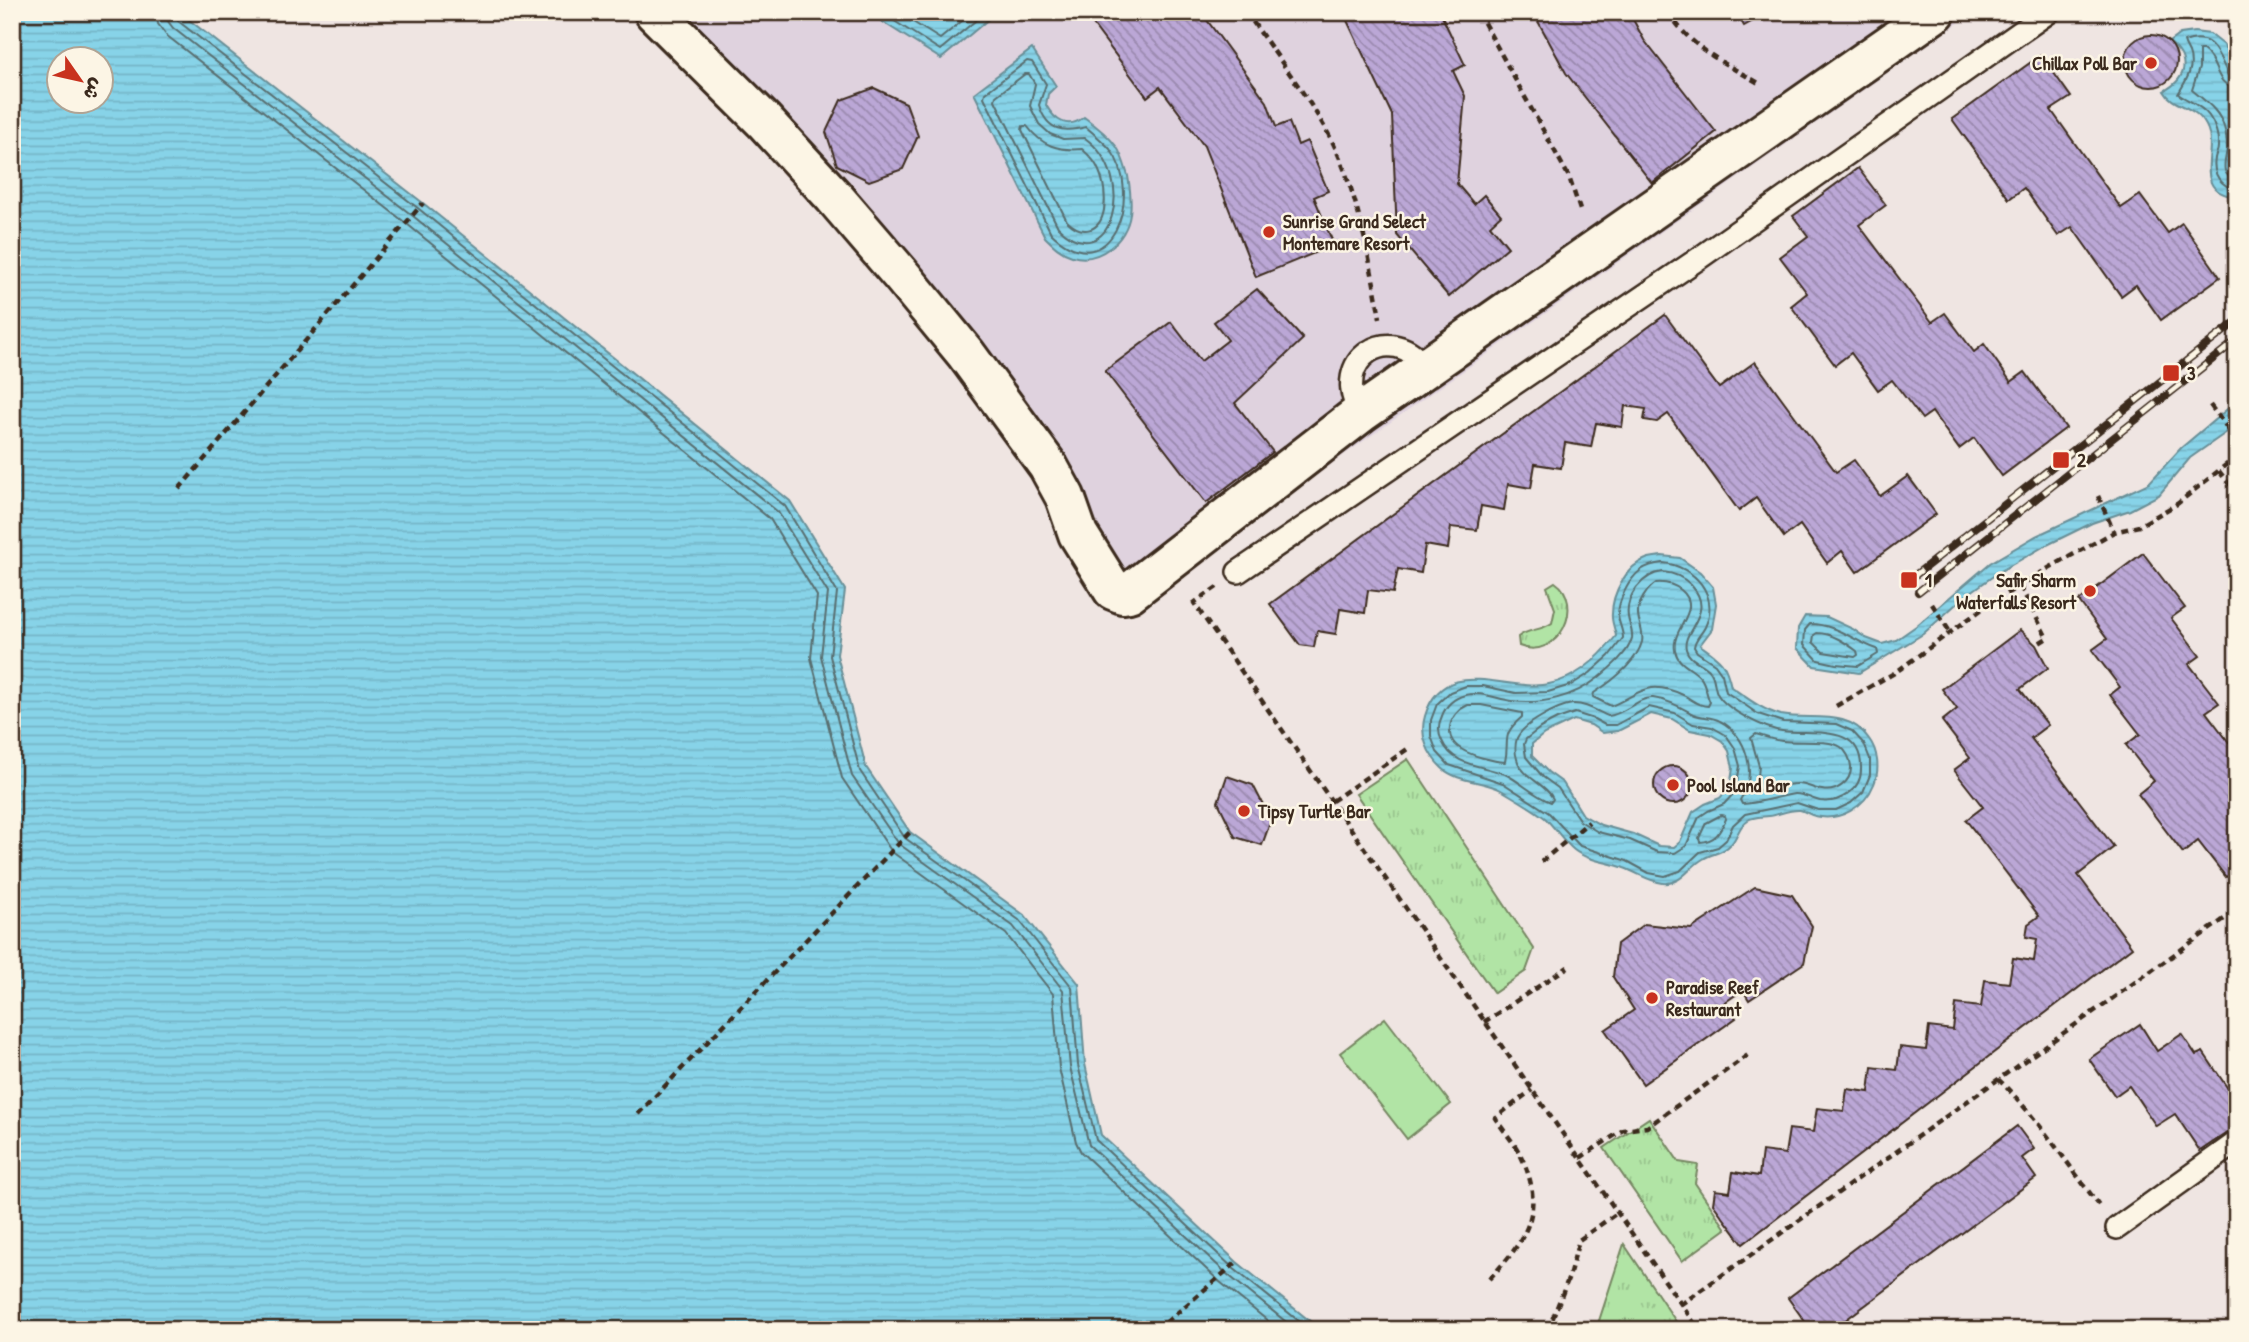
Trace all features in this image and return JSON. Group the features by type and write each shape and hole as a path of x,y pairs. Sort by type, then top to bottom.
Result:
{"street":[{"path":"654,12 731,87 834,197 966,354 1048,466 1065,497 1078,534 1113,590 1118,593 1129,593 1361,413 1936,12"}],"lane":[{"path":"1238,572 1698,258 2049,12"},
{"path":"1361,413 1350,390 1350,378 1355,365 1373,349 1397,346 1409,351 1426,369"},
{"path":"2117,1228 2237,1143"}],"path":[{"path":"1246,12 1326,129 1341,164 1367,247 1385,346"},
{"path":"1478,12 1569,177 1580,208 1586,238 1581,260"},
{"path":"1669,12 1676,25 1695,46 1799,107"},
{"path":"180,489 423,203"},
{"path":"2210,405 2237,441"},
{"path":"1836,706 1896,672 1985,607 2020,586 2115,531 2139,526 2177,504 2237,456"},
{"path":"2219,471 2229,484 2237,479"},
{"path":"2098,496 2115,531"},
{"path":"1238,572 1194,603 1695,1328"},
{"path":"2020,586 2047,638 2036,645"},
{"path":"1932,604 1950,632"},
{"path":"1332,802 1409,748"},
{"path":"1541,862 1589,822"},
{"path":"638,1114 910,832"},
{"path":"1680,1305 2237,910"},
{"path":"1484,1022 1568,967"},
{"path":"1580,1158 1623,1130 1647,1127 1748,1055"},
{"path":"1998,1079 2049,1136 2117,1228"},
{"path":"1489,1279 1523,1240 1532,1216 1532,1188 1520,1154 1495,1118 1532,1090"},
{"path":"1548,1330 1569,1277 1579,1240 1617,1213"},
{"path":"1157,1330 1237,1262"}],"shaded area":[{"name":"Sunrise Grand Select Montemare Resort","path":"672,12 1974,12 1149,592 1109,559"}],"green space":[{"path":"1555,582 1564,591 1568,603 1564,628 1546,646 1533,649 1519,646 1518,637 1522,634 1552,623 1555,609 1547,587"},
{"path":"1408,759 1534,949 1526,971 1494,993 1356,794"},
{"path":"1385,1018 1451,1104 1407,1139 1340,1053"},
{"path":"1649,1118 1679,1162 1698,1165 1695,1183 1726,1229 1682,1261 1604,1148"},
{"path":"1624,1244 1677,1323 1674,1330 1596,1330"}],"water":[{"path":"12,12 179,12 423,203 790,501 845,590 837,655 866,767 910,832 1024,915 1079,984 1085,1064 1101,1135 1237,1262 1321,1330 12,1330"},
{"path":"867,12 997,12 941,59"},
{"path":"2180,34 2210,34 2224,45 2237,77 2237,197 2223,194 2214,188 2210,180 2210,139 2204,122 2198,115 2168,97 2164,91 2177,81 2183,69 2181,56 2169,42"},
{"path":"1032,49 1056,86 1048,94 1046,105 1050,111 1062,122 1073,123 1084,117 1097,127 1118,149 1128,176 1131,204 1128,224 1110,248 1092,256 1082,258 1068,255 1045,237 974,93"},
{"path":"2237,401 2237,425 2190,458 2159,495 2130,510 2092,523 1999,572 1964,597 1923,634 1859,673 1814,666 1797,648 1798,628 1805,616 1827,617 1882,644 1896,640 1990,563 2036,536 2149,483 2181,448"},
{"path":"1648,558 1680,558 1700,572 1713,587 1716,604 1712,629 1700,645 1721,662 1731,687 1774,713 1840,719 1851,723 1860,729 1872,744 1877,767 1876,779 1870,792 1865,800 1850,811 1834,817 1815,816 1796,810 1756,817 1742,825 1727,848 1698,862 1684,875 1669,883 1648,879 1580,854 1566,843 1546,819 1525,804 1494,787 1448,773 1429,751 1423,730 1425,716 1434,697 1446,686 1461,681 1478,680 1549,684 1569,677 1587,666 1616,636 1612,619 1614,598 1626,574","holes":["1651,714 1672,719 1690,730 1710,734 1722,741 1729,751 1733,768 1730,787 1720,798 1693,812 1680,842 1674,847 1659,846 1633,834 1601,825 1583,815 1563,783 1532,756 1532,744 1544,734 1574,720 1591,725 1603,733 1618,731"]}],"building":[{"path":"1097,12 1201,12 1267,102 1276,127 1289,122 1298,145 1307,141 1328,191 1314,197 1334,245 1256,277 1204,146 1160,87 1147,97 1088,18"},
{"path":"1343,12 1440,12 1465,65 1453,71 1465,96 1457,184 1474,204 1484,195 1501,215 1490,225 1508,247 1449,297 1397,235 1392,115"},
{"path":"1533,12 1629,12 1644,40 1716,132 1652,183 1566,73"},
{"path":"1736,12 1769,12 1744,26"},
{"name":"Chillax Poll Bar","path":"2151,35 2161,37 2169,43 2175,51 2175,71 2169,79 2161,85 2151,87 2141,85 2133,79 2127,71 2125,61 2127,51 2133,43 2141,37"},
{"path":"2041,55 2071,97 2051,110 2121,208 2140,195 2168,233 2182,223 2220,277 2161,320 2136,285 2121,296 2072,227 2058,236 2024,188 2009,199 1952,119"},
{"path":"874,88 906,103 918,136 903,169 869,181 837,165 826,132 841,100"},
{"path":"1858,168 1886,205 1859,225 1932,322 1945,313 1974,352 1984,344 2011,382 2025,372 2066,428 2002,476 1974,438 1959,449 1932,412 1922,419 1892,380 1878,390 1851,353 1835,365 1791,306 1807,293 1780,257 1808,236 1793,216"},
{"path":"1257,289 1303,339 1235,403 1273,452 1206,503 1105,371 1171,322 1201,361 1228,340 1214,322"},
{"path":"1665,315 1719,388 1755,362 1836,472 1854,460 1880,496 1908,476 1936,514 1857,572 1842,551 1827,563 1800,525 1784,537 1756,498 1739,511 1668,414 1657,422 1644,420 1646,409 1625,406 1622,427 1596,423 1591,447 1565,443 1561,468 1535,464 1531,488 1508,484 1504,510 1481,506 1477,530 1451,527 1448,549 1425,545 1421,573 1398,569 1393,593 1368,590 1365,613 1340,609 1336,634 1317,631 1314,647 1300,645 1270,604"},
{"path":"2143,553 2185,608 2171,618 2200,656 2189,664 2219,703 2206,712 2237,753 2237,869 2226,877 2198,841 2183,853 2138,794 2154,781 2126,745 2140,734 2110,695 2120,687 2092,650 2107,639 2079,601"},
{"path":"2020,630 2036,645 2048,668 2020,689 2048,725 2031,738 2114,847 2078,875 2132,947 1743,1244 1713,1204 1715,1190 1730,1192 1733,1172 1759,1176 1762,1151 1785,1154 1789,1129 1813,1132 1817,1108 1844,1111 1847,1089 1869,1092 1872,1067 1897,1070 1900,1047 1926,1050 1929,1027 1953,1030 1956,1004 1981,1007 1985,980 2009,983 2013,958 2034,961 2037,939 2026,937 2028,924 2039,916 1966,820 1983,807 1954,770 1970,758 1942,721 1957,709 1942,689"},
{"name":"Pool Island Bar","path":"1673,766 1687,771 1692,785 1687,799 1673,804 1659,799 1654,785 1659,771"},
{"name":"Tipsy Turtle Bar","path":"1227,776 1253,785 1271,820 1262,845 1235,837 1218,802"},
{"path":"1755,887 1792,895 1812,926 1804,963 1749,1000 1743,990 1724,1003 1736,1018 1643,1084 1605,1030 1634,1010 1613,977 1617,944 1644,924 1691,929"},
{"path":"2140,1024 2157,1051 2182,1034 2196,1055 2203,1052 2237,1102 2237,1126 2200,1151 2175,1114 2156,1126 2129,1086 2115,1096 2089,1059"},
{"path":"2017,1126 2034,1149 2022,1158 2036,1178 1832,1330 1811,1330 1788,1298"}],"railway":[{"path":"1909,580 2237,321"},
{"path":"1918,592 2237,340"}],"place":[{"name":"Chillax Poll Bar","path":"2151,63"},
{"name":"Sunrise Grand Select Montemare Resort","path":"1269,232"},
{"name":"3","path":"2171,373"},
{"name":"2","path":"2061,460"},
{"name":"1","path":"1909,580"},
{"name":"Safir Sharm Waterfalls Resort","path":"2090,591"},
{"name":"Pool Island Bar","path":"1673,785"},
{"name":"Tipsy Turtle Bar","path":"1244,811"},
{"name":"Paradise Reef Restaurant","path":"1652,998"}]}
